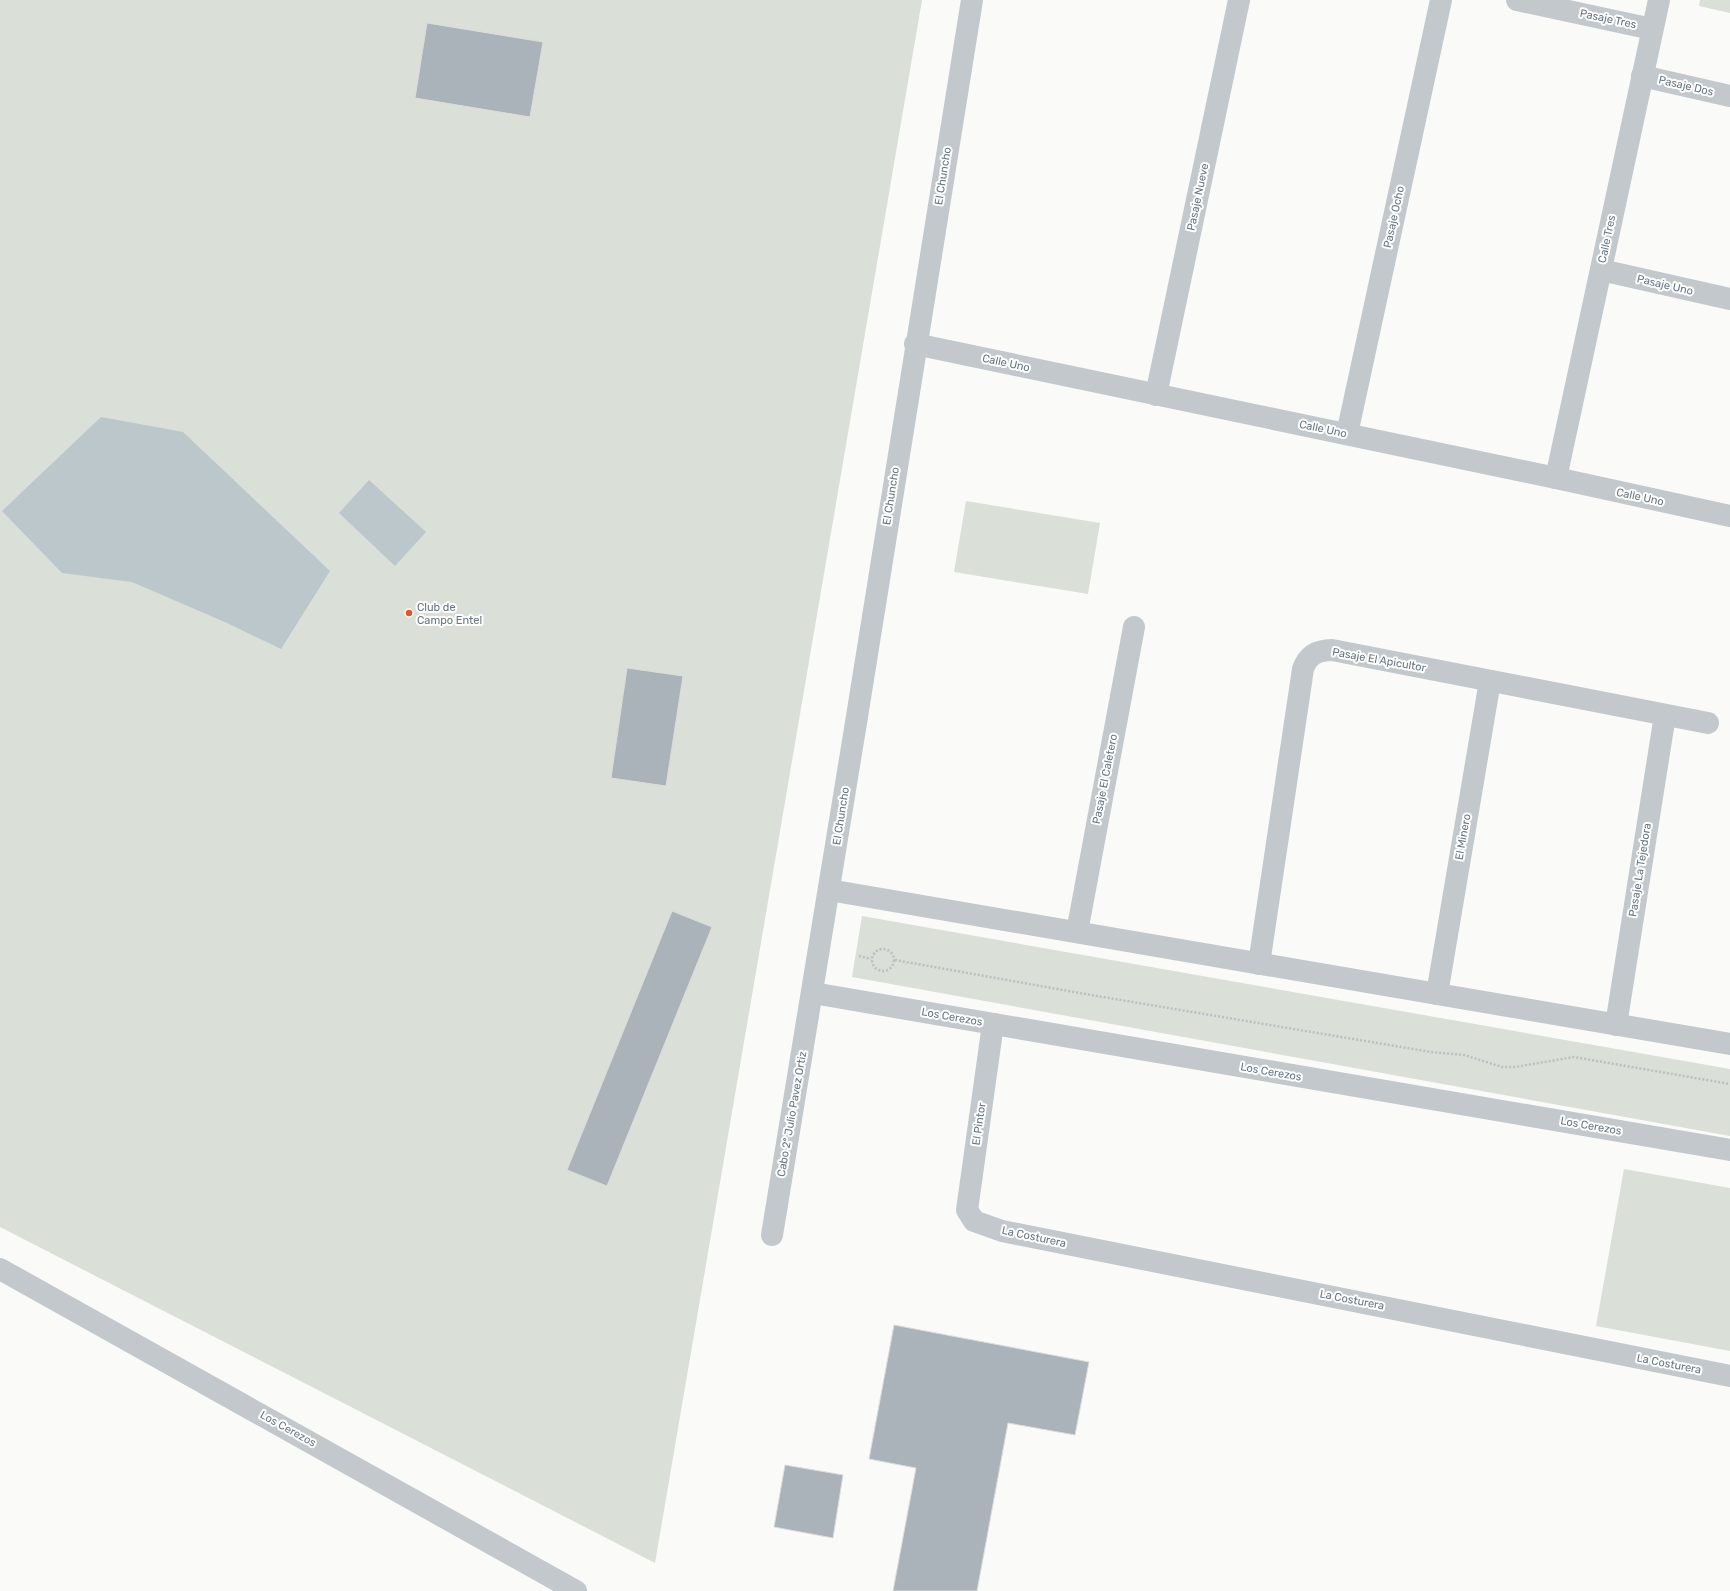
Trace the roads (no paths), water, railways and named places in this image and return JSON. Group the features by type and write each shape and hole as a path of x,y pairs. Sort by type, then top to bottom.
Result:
{"street":[{"name":"El Chuncho","path":"813,993 915,344 972,0"},
{"name":"Pasaje Nueve","path":"1156,395 1239,0"},
{"name":"Pasaje Ocho","path":"1347,434 1441,0"},
{"name":"Pasaje Tres","path":"1517,0 1652,28"},
{"name":"Calle Tres","path":"1556,478 1659,0"},
{"name":"Pasaje Dos","path":"1642,76 1730,96"},
{"name":"Pasaje Uno","path":"1600,270 1730,299"},
{"name":"Calle Uno","path":"915,344 1556,478 1730,516"},
{"name":"Pasaje El Caletero","path":"1076,932 1134,627"},
{"name":"Pasaje El Apicultor","path":"1259,964 1303,669 1306,661 1312,655 1321,650 1332,650 1708,723"},
{"name":"El Minero","path":"1437,994 1490,681"},
{"name":"Pasaje La Tejedora","path":"1616,1025 1665,715"},
{"path":"829,890 1730,1044"},
{"name":"Los Cerezos","path":"813,993 1730,1150"},
{"name":"Cabo 2º Julio Pavez Ortiz","path":"772,1235 813,993"},
{"name":"El Pintor","path":"974,1221 967,1210 993,1024"},
{"name":"La Costurera","path":"974,1221 1010,1232 1730,1376"},
{"name":"Los Cerezos","path":"0,1269 576,1591"}],"place":[{"name":"Club de Campo Entel","path":"409,613"}]}
